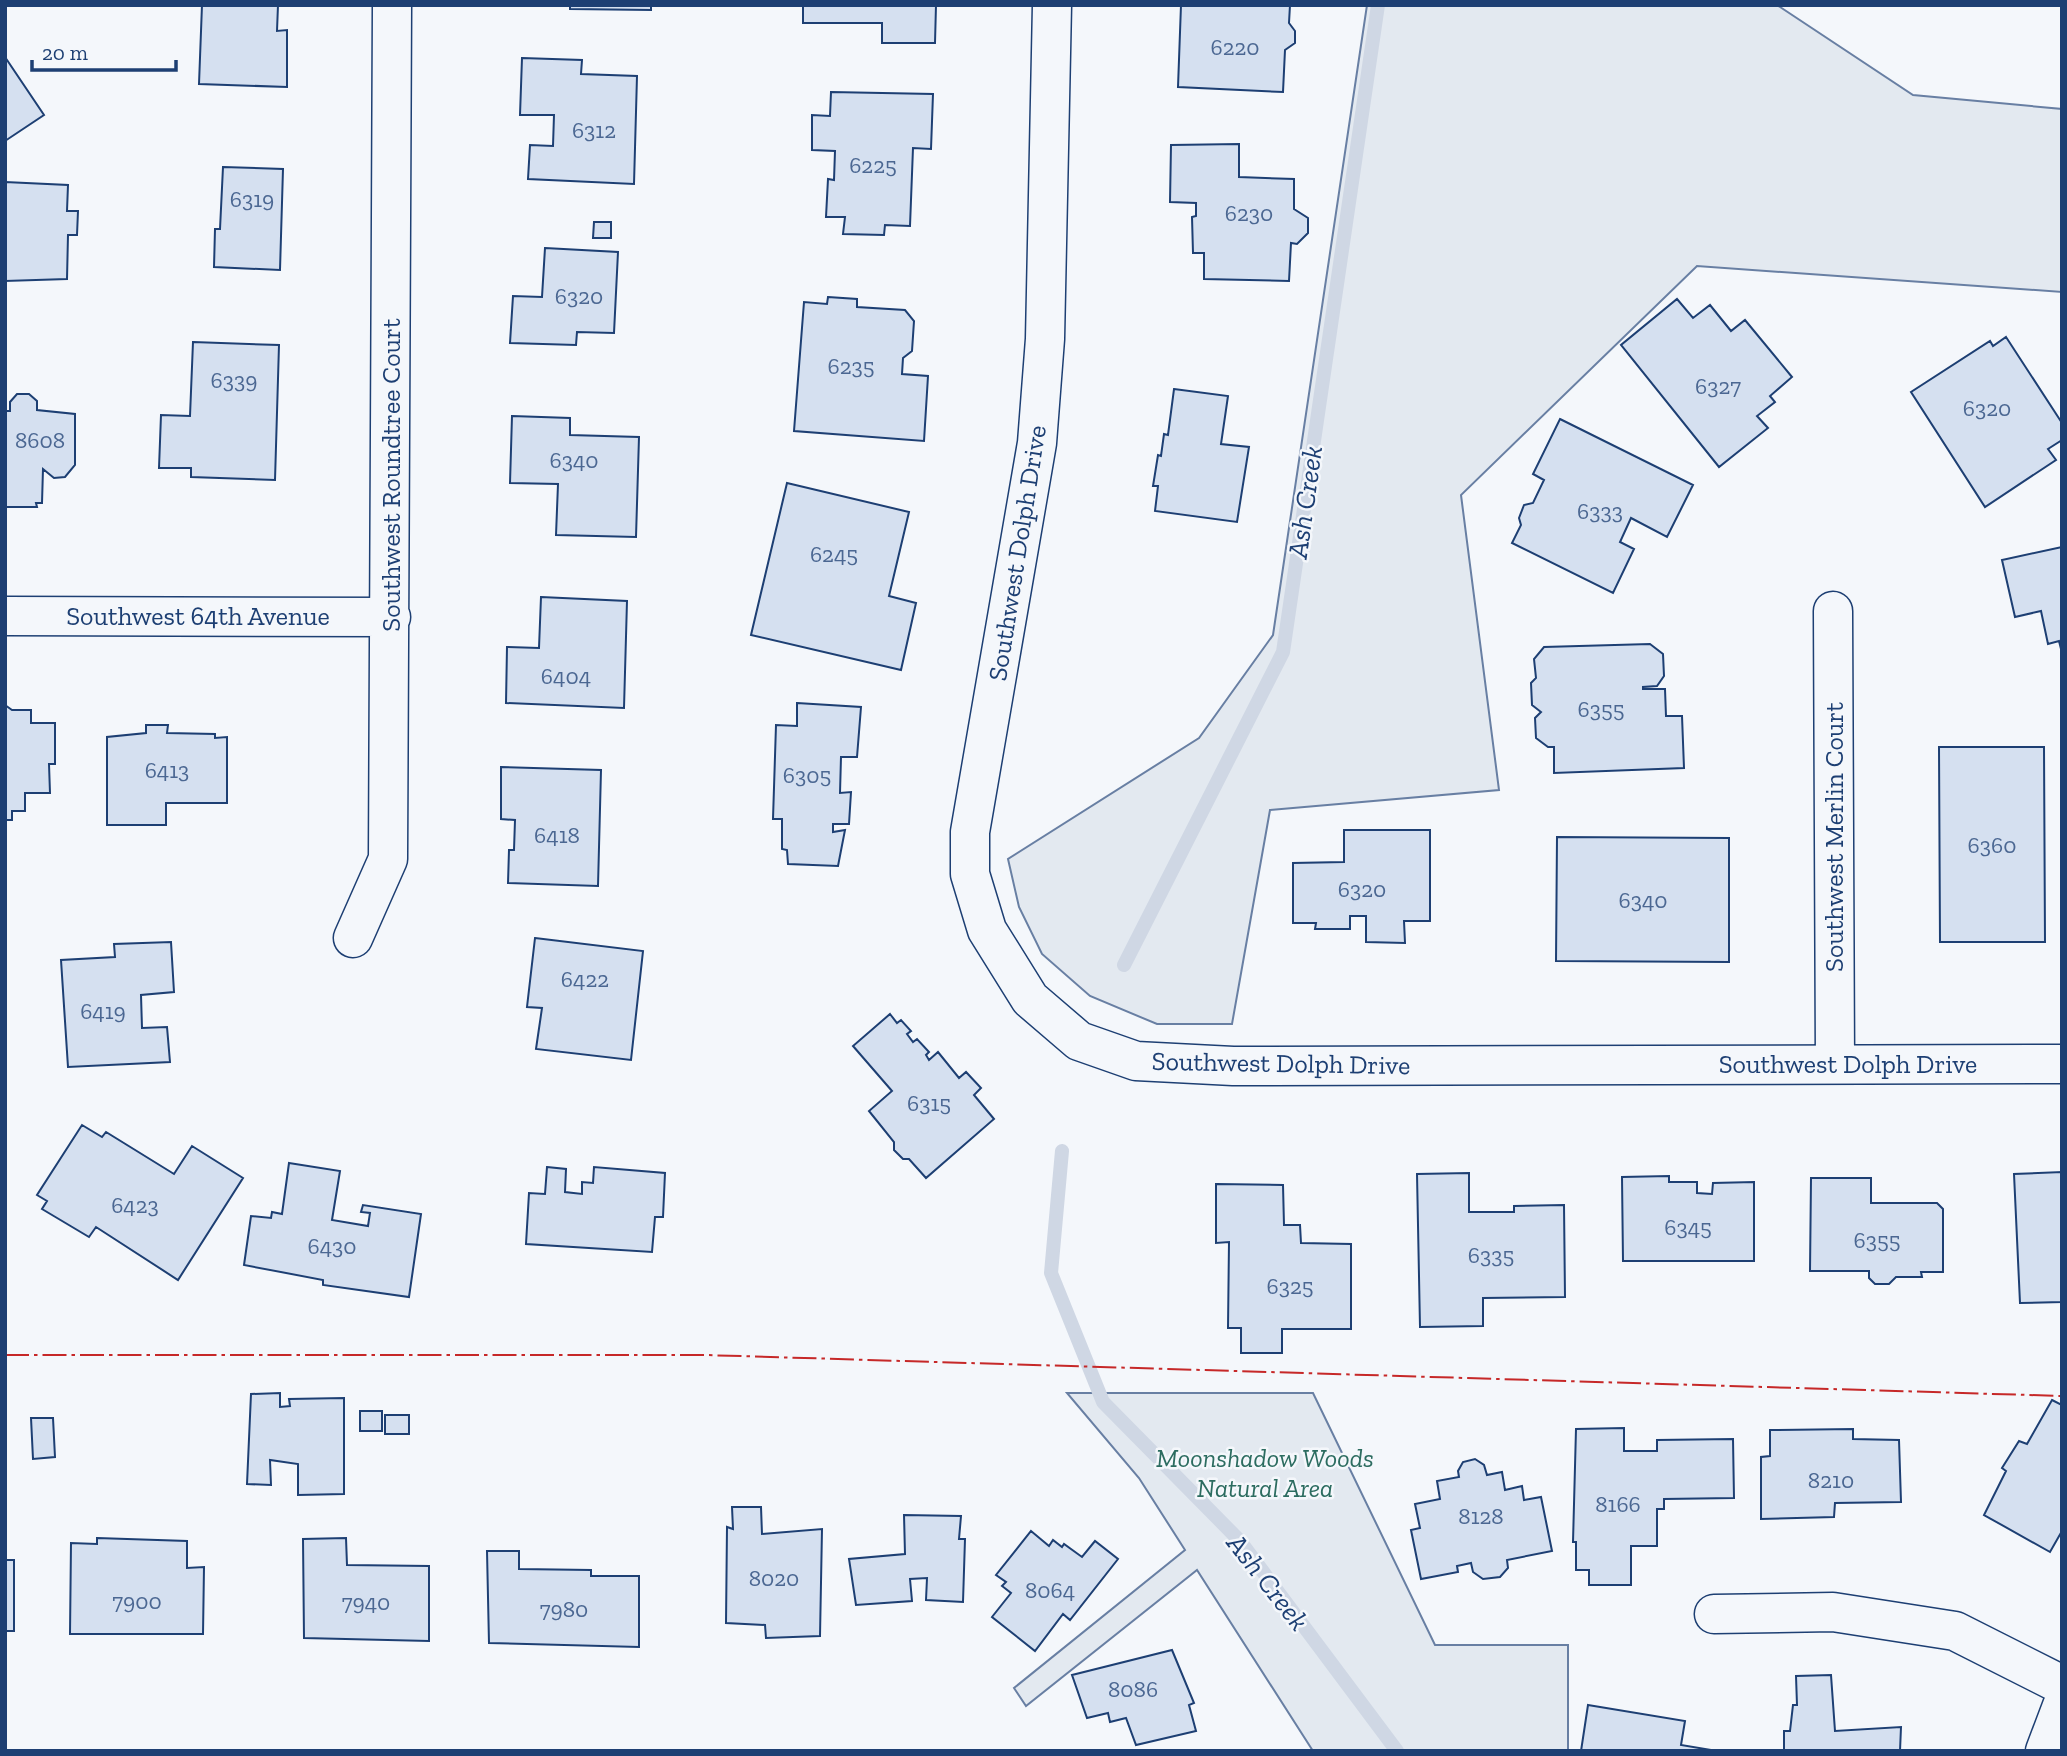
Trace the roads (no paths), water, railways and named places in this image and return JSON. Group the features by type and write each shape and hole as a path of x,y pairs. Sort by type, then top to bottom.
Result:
{"street":[{"name":"Southwest Roundtree Court","path":"353,938 388,859 392,5"},
{"name":"Southwest Dolph Drive","path":"1052,5 1045,339 1037,443 970,832 970,874 987,930 1030,999 1079,1041 1136,1061 1233,1066 2062,1064"},
{"name":"Southwest Merlin Court","path":"1833,611 1835,1064"},
{"name":"Southwest 64th Avenue","path":"5,616 391,617"},
{"path":"1714,1614 1833,1612 1955,1631 2062,1685"},
{"path":"2045,1751 2062,1706"}],"waterway":[{"name":"Ash Creek","path":"1124,965 1283,652 1378,5"},
{"name":"Ash Creek","path":"1062,1151 1051,1273 1103,1402 1240,1541 1397,1751"}],"park label":[{"name":"Moonshadow Woods Natural Area","path":"1265,1473"}]}
